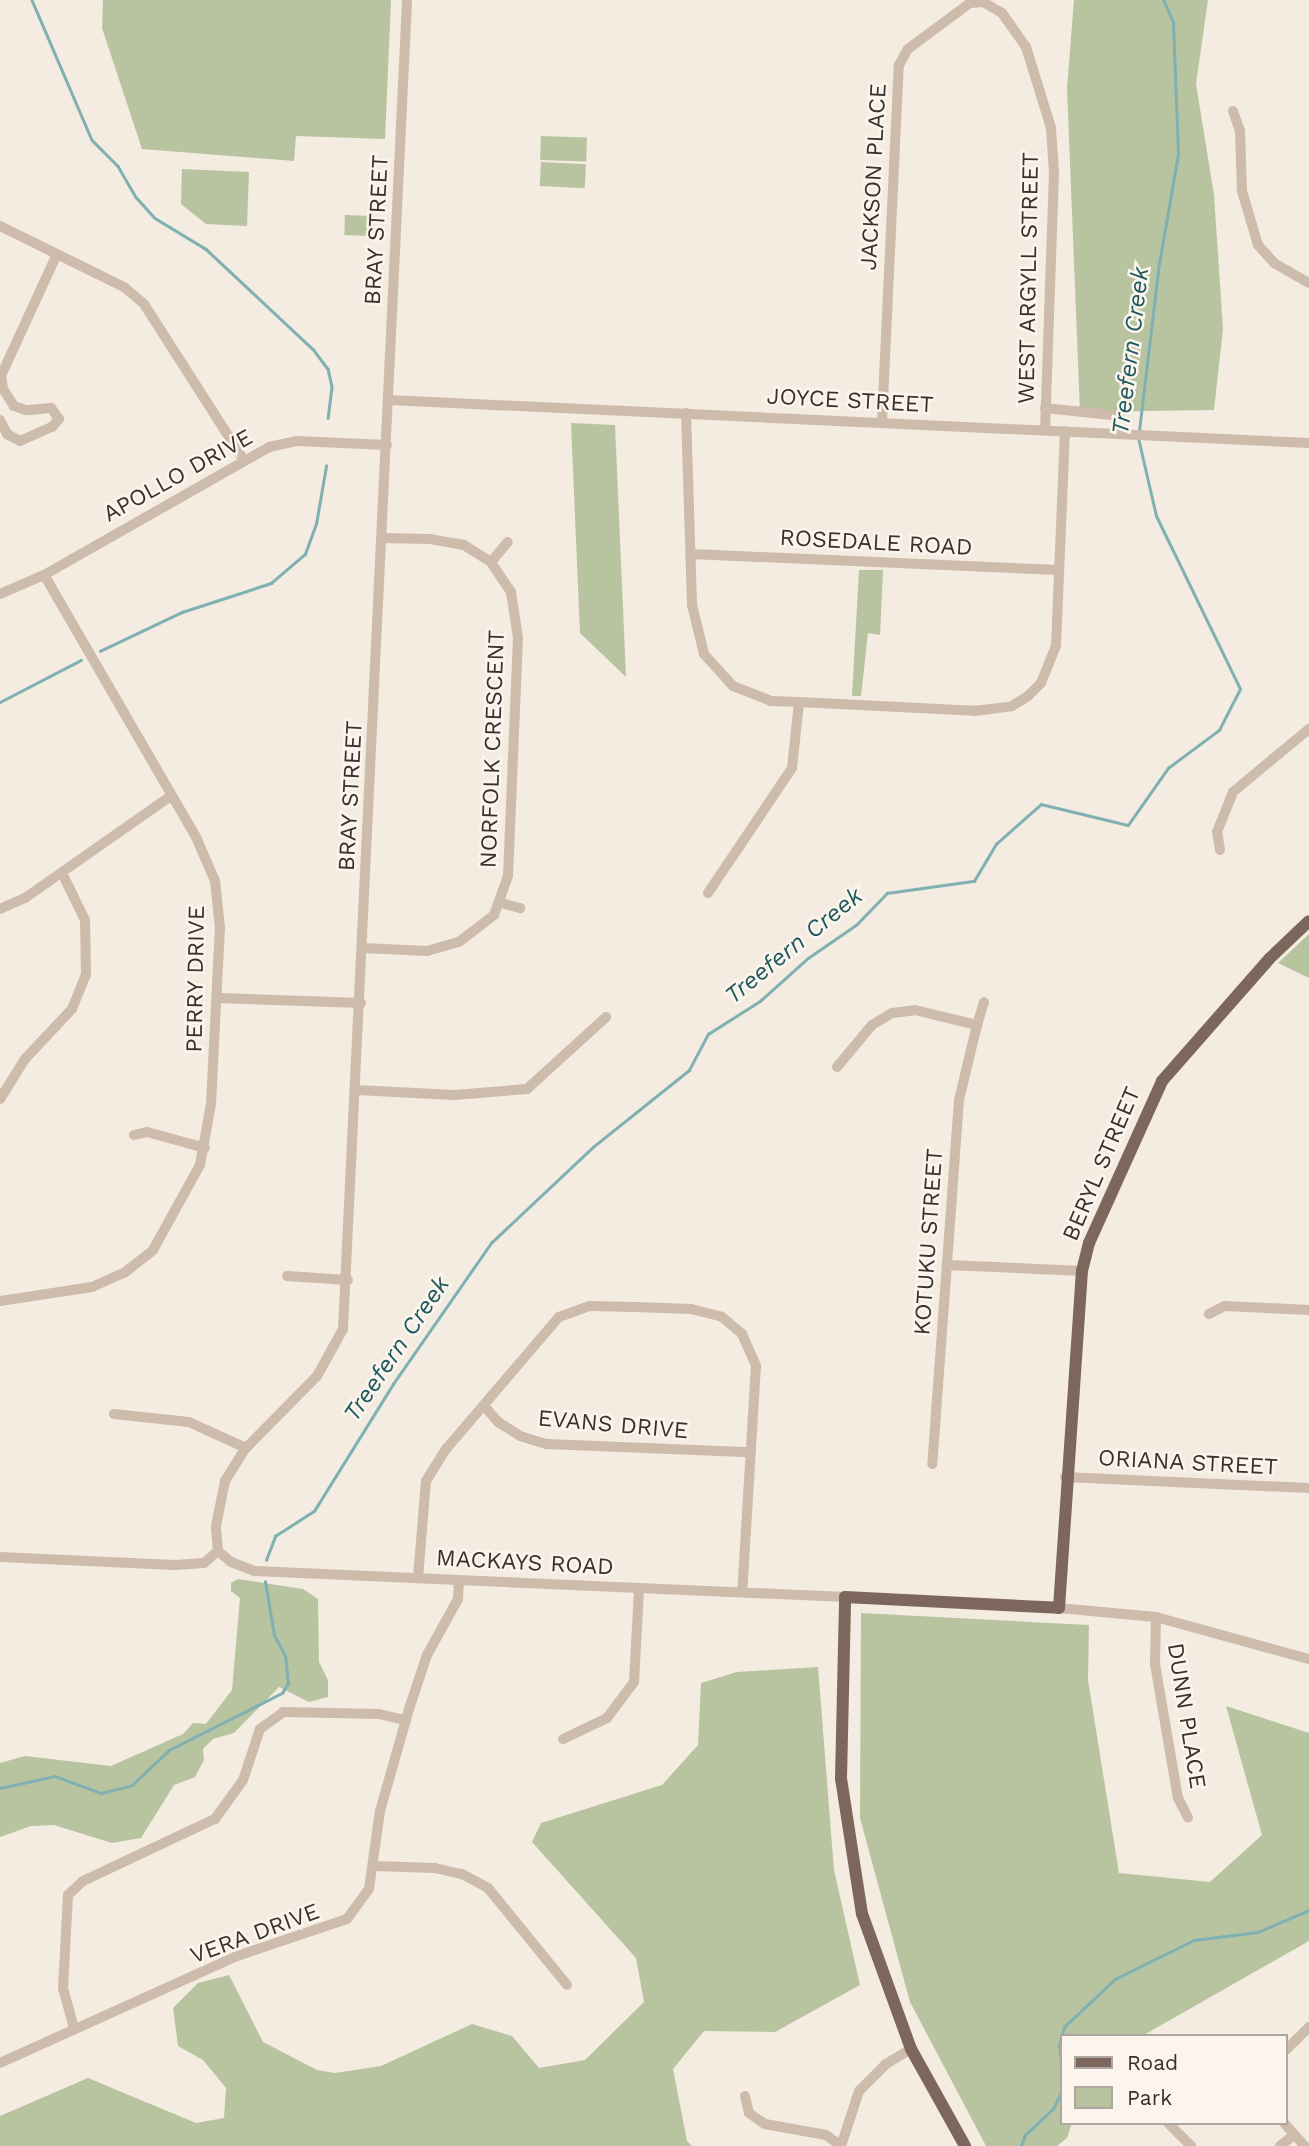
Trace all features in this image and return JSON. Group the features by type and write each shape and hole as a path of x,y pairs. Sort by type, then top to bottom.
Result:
{"main road":[{"name":"BERYL STREET","path":"1059,1608 1065,1477 1082,1271 1095,1228 1162,1081 1269,959 1309,921"},
{"name":"MACKAYS ROAD","path":"845,1597 1059,1608"},
{"path":"845,1597 840,1733 845,1826 862,1914 911,2049 965,2146"}],"street":[{"name":"BRAY STREET","path":"218,1551 216,1526 225,1481 246,1448 317,1376 343,1329 348,1280 407,0"},
{"name":"JACKSON PLACE","path":"882,422 902,60 908,49 973,2 987,2 1002,12 1026,47"},
{"name":"WEST ARGYLL STREET","path":"1026,47 1051,128 1054,173 1045,429"},
{"path":"1234,111 1240,131 1242,191 1258,245 1274,263 1309,282"},
{"path":"0,226 124,287 144,304 243,459"},
{"path":"0,420 7,434 20,441 52,427 59,419 51,408 26,411 14,406 3,389 0,377 57,254"},
{"name":"JOYCE STREET","path":"389,400 1309,443"},
{"path":"1045,408 1121,416"},
{"path":"686,413 695,629 718,673 752,695 799,702 974,711 1012,706 1041,683 1050,665 1056,646 1065,431"},
{"name":"APOLLO DRIVE","path":"0,594 44,575 243,459 288,442 387,445"},
{"name":"NORFOLK CRESCENT","path":"363,948 443,948 473,934 501,903 508,876 518,622 511,592 491,562 447,540 382,538"},
{"path":"491,562 508,542"},
{"name":"ROSEDALE ROAD","path":"691,554 1059,570"},
{"name":"PERRY DRIVE","path":"0,1301 92,1287 139,1262 166,1234 205,1148 217,998 220,928 215,881 172,796 44,575"},
{"path":"708,893 792,768 799,702"},
{"path":"1220,850 1217,832 1233,792 1309,729"},
{"path":"0,909 62,873 172,796"},
{"path":"1,1093 25,1059 72,1009 86,975 85,920 62,873"},
{"name":"NORFOLK CRESCENT","path":"501,903 520,908"},
{"path":"217,998 361,1003"},
{"name":"KOTUKU STREET","path":"932,1464 959,1100 984,1002"},
{"path":"837,1067 872,1025 892,1013 915,1010 977,1025"},
{"path":"357,1090 454,1095 517,1092 536,1084 606,1017"},
{"path":"134,1135 147,1132 205,1148"},
{"path":"947,1265 1082,1271"},
{"path":"287,1276 348,1280"},
{"path":"418,1578 426,1481 559,1317 590,1306 691,1309 722,1317 742,1334 756,1366 742,1592"},
{"path":"1209,1314 1225,1306 1309,1310"},
{"name":"EVANS DRIVE","path":"485,1407 520,1436 547,1444 750,1452"},
{"path":"114,1414 188,1422 246,1448"},
{"name":"ORIANA STREET","path":"1065,1477 1309,1488"},
{"path":"0,1557 175,1565 204,1563 218,1551"},
{"name":"MACKAYS ROAD","path":"218,1551 232,1563 255,1571 845,1597"},
{"name":"VERA DRIVE","path":"0,2063 237,1956 347,1919 369,1889 380,1811 406,1720 426,1656 458,1599 459,1581"},
{"path":"563,1739 607,1718 634,1682 639,1589"},
{"path":"1059,1608 1156,1617 1309,1660"},
{"name":"DUNN PLACE","path":"1156,1617 1155,1664 1178,1798 1188,1818"},
{"path":"74,2028 63,1988 68,1895 83,1881 215,1819 243,1780 260,1729 283,1712 379,1714 406,1720"},
{"path":"374,1866 435,1868 462,1874 488,1888 567,1985"},
{"path":"1288,2048 1309,2027"},
{"path":"746,2096 749,2113 765,2124 826,2135 841,2146 859,2091 911,2049"},
{"path":"1170,2125 1191,2146"},
{"path":"1285,2125 1305,2146"},
{"path":"1280,2146 1293,2136"}],"green space":[{"path":"103,0 391,0 385,139 296,136 294,161 142,149 102,28"},
{"path":"1074,0 1208,0 1196,84 1214,195 1223,329 1214,410 1080,412 1067,88"},
{"path":"541,136 587,138 586,162 540,160"},
{"path":"541,162 586,164 585,188 540,186"},
{"path":"182,169 249,172 247,226 206,224 181,204"},
{"path":"345,215 374,216 373,236 344,235"},
{"path":"571,423 615,425 626,677 580,633"},
{"path":"859,570 883,570 880,635 868,633 861,696 852,696"},
{"path":"1309,934 1309,978 1278,963"},
{"path":"238,1579 303,1589 318,1599 319,1662 328,1680 328,1697 309,1702 279,1687 234,1733 213,1739 203,1749 204,1760 195,1777 174,1785 141,1838 112,1843 54,1825 31,1826 0,1837 0,1763 25,1756 111,1766 183,1734 193,1723 206,1724 232,1690 240,1598 231,1591 231,1583"},
{"path":"861,1613 1089,1625 1088,1680 1119,1873 1210,1882 1262,1835 1226,1706 1309,1733 1309,1941 1146,2034 1060,2034 1060,2125 1071,2125 1067,2138 1057,2146 986,2146 910,2002 860,1818"},
{"path":"818,1667 834,1870 860,1985 775,2032 704,2031 673,2069 687,2141 692,2146 0,2146 0,2116 88,2078 196,2123 224,2118 226,2088 203,2060 178,2046 173,2008 198,1983 229,1975 263,2042 317,2070 335,2073 381,2066 472,2024 512,2036 539,2068 585,2060 644,2002 636,1958 532,1842 541,1823 662,1785 698,1745 701,1683 737,1672"}],"waterway":[{"path":"32,0 92,140 118,166 136,197 155,218 206,249 313,349 328,369 332,387 328,418"},
{"name":"Treefern Creek","path":"1139,431 1159,264 1178,154 1173,22 1163,0"},
{"name":"Treefern Creek","path":"266,1560 275,1536 314,1511 393,1384 491,1243 593,1147 689,1070 708,1034 760,1001 808,958 856,925 887,893 974,881 996,844 1041,804 1128,825 1168,768 1219,730 1240,689 1156,516 1138,438"},
{"path":"100,651 182,612 271,583 305,554 316,524 326,466"},
{"path":"0,702 81,660"},
{"name":"Treefern Creek","path":"0,1788 55,1776 101,1793 132,1785 169,1750 282,1693 288,1683 285,1656 274,1635 265,1582"},
{"path":"1062,2034 1064,2027 1115,1979 1194,1940 1258,1932 1309,1910"},
{"path":"1060,2041 1060,2054"},
{"path":"1021,2146 1025,2135 1053,2109 1060,2094"}]}
